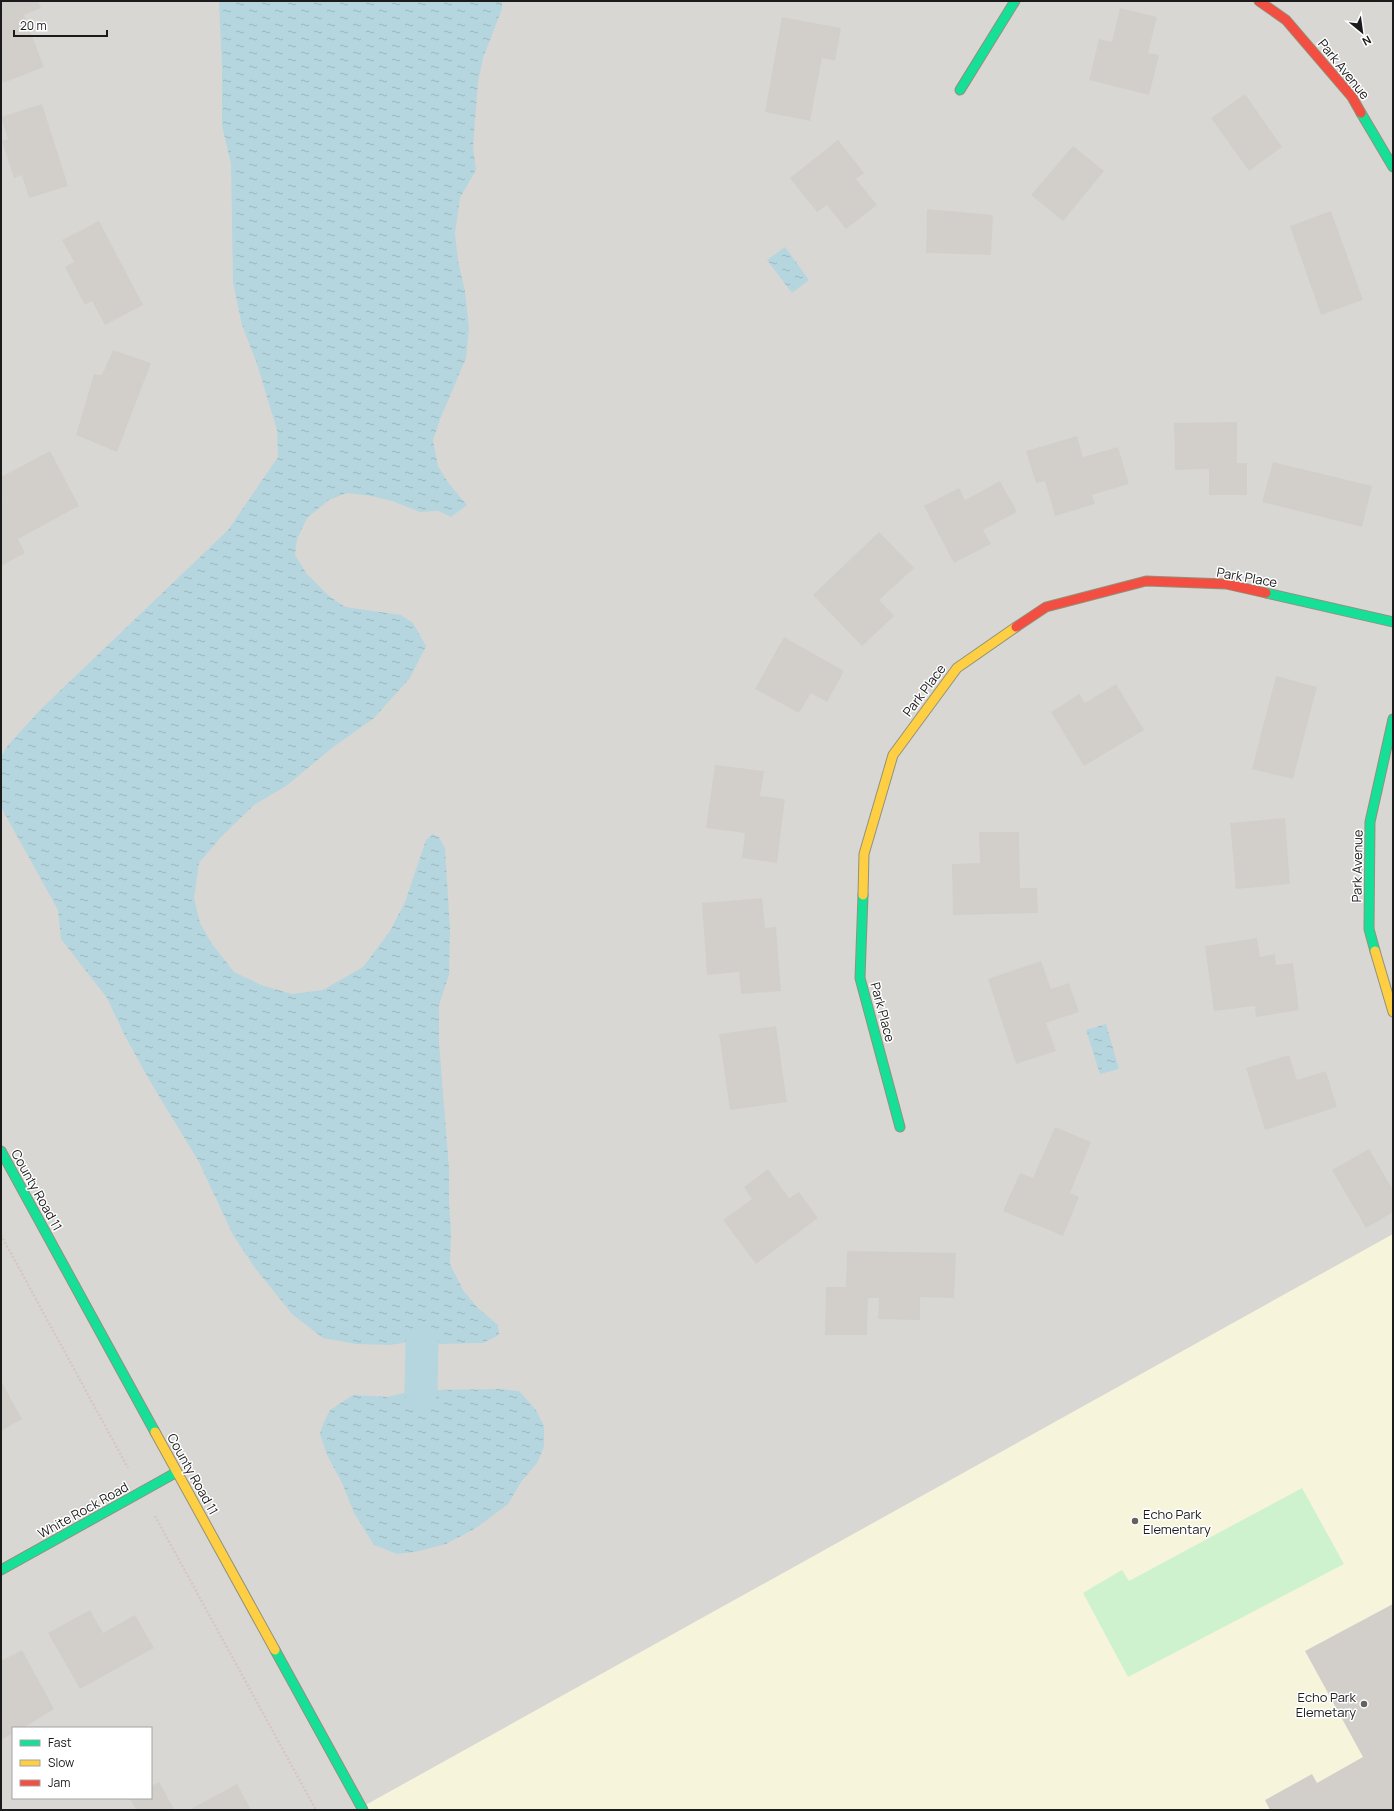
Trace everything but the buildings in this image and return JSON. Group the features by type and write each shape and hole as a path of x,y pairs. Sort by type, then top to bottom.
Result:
{"street":[{"path":"960,90 1015,1"},
{"name":"Park Avenue","path":"1259,1 1286,20 1352,97 1393,167"},
{"name":"Park Place","path":"900,1127 860,978 864,854 893,755 957,668 1046,607 1146,581 1226,584 1393,622"},
{"name":"Park Avenue","path":"1393,719 1370,822 1369,929 1393,1012"},
{"name":"County Road 11","path":"1,1150 363,1810"},
{"name":"White Rock Road","path":"1,1570 177,1472"}],"path":[{"path":"1,1235 316,1810"}],"shaded area":[{"path":"1,1 1393,1 1393,1810 363,1810 1,1151"},
{"path":"1,1152 362,1810 1,1810"},
{"name":"Echo Park Elementary","path":"1393,1234 1393,1810 363,1810 362,1807"}],"green space":[{"path":"1302,1488 1344,1564 1128,1677 1083,1593 1122,1570 1129,1581"}],"water":[{"path":"219,1 502,1 502,9 483,58 478,82 473,147 476,170 460,198 455,233 458,261 465,291 469,328 466,358 433,440 438,466 447,481 467,505 451,517 438,511 420,512 392,501 371,496 347,493 329,500 307,518 297,539 295,555 306,573 329,596 345,607 401,615 413,623 426,646 410,678 374,718 332,748 286,786 254,805 221,837 199,863 194,898 200,923 212,944 234,972 261,985 292,994 323,990 363,967 390,931 405,902 426,840 432,834 439,837 445,848 450,929 449,975 439,1005 439,1042 449,1169 451,1233 450,1264 463,1290 477,1307 498,1325 499,1335 483,1343 438,1344 409,1342 390,1345 356,1344 323,1338 292,1314 255,1268 233,1235 199,1162 151,1083 125,1036 107,998 61,939 58,910 1,807 1,757 8,745 41,709 228,530 278,457 277,430 257,364 242,325 233,283 231,164 222,126 222,68"},
{"path":"785,247 809,280 792,293 767,260"},
{"path":"1106,1024 1119,1069 1100,1074 1086,1030"},
{"path":"499,1389 519,1391 536,1410 544,1426 544,1447 537,1463 521,1482 508,1504 476,1528 446,1544 415,1552 397,1554 374,1545 354,1513 343,1485 327,1455 320,1434 330,1410 353,1395 387,1397 408,1392 434,1390"}],"waterway":[{"path":"421,1391 422,1343"}],"traffic: fast":[{"path":"960,90 1015,1"},
{"path":"1361,113 1393,167"},
{"path":"1266,593 1393,622"},
{"path":"1375,951 1369,929 1370,822 1393,719"},
{"path":"863,895 860,978 900,1127"},
{"path":"1,1151 155,1432"},
{"path":"1,1570 177,1472"},
{"path":"275,1650 363,1810"}],"traffic: slow":[{"path":"863,895 864,854 893,755 957,668 1016,627"},
{"path":"1375,951 1393,1012"},
{"path":"155,1432 275,1650"}],"traffic: jam":[{"path":"1259,1 1286,20 1352,97 1361,113"},
{"path":"1016,627 1046,607 1146,581 1226,584 1266,593"}],"place":[{"name":"Echo Park Elementary","path":"1135,1521"},
{"name":"Echo Park Elemetary","path":"1364,1704"}]}
